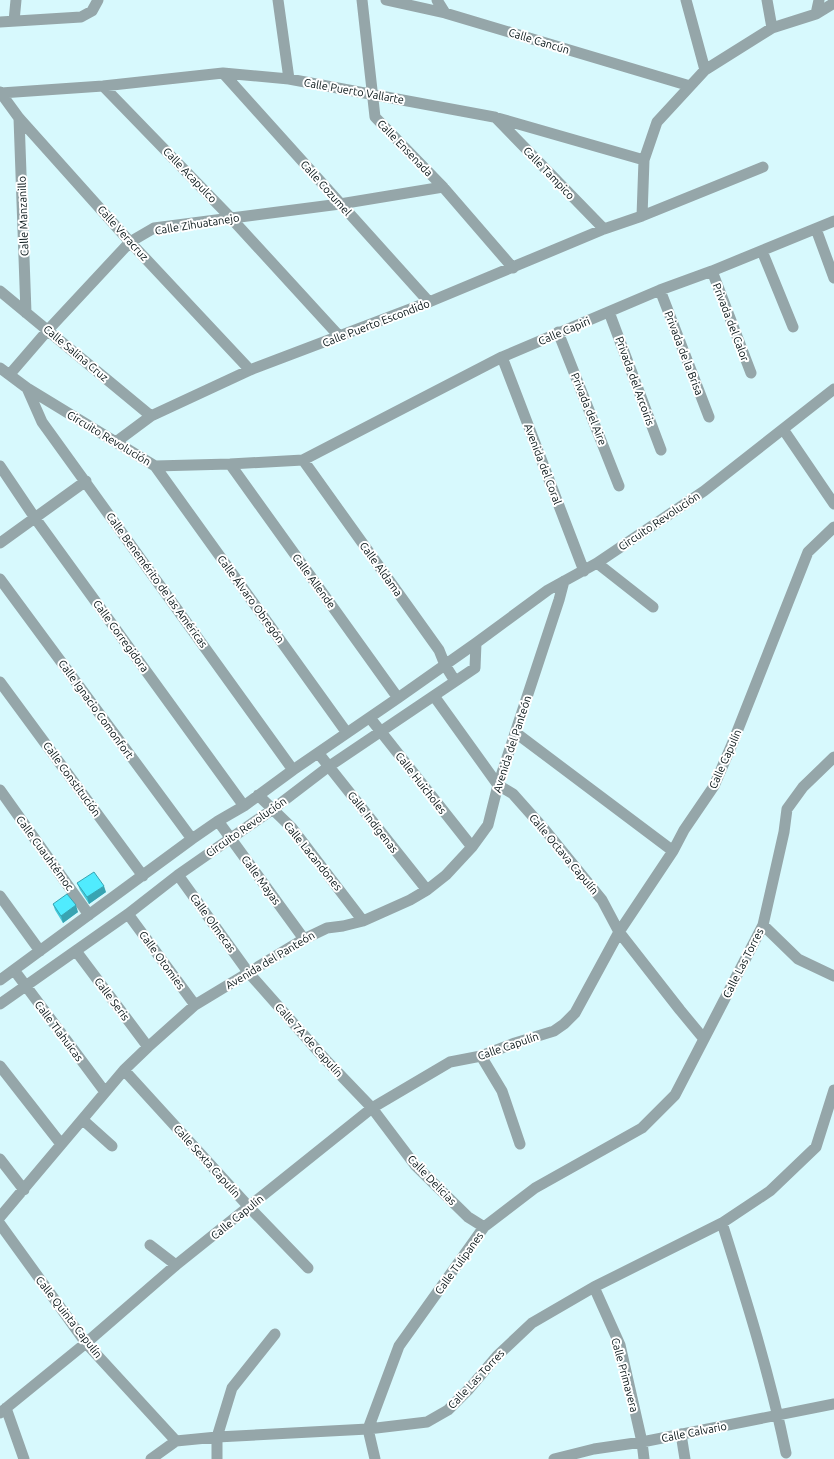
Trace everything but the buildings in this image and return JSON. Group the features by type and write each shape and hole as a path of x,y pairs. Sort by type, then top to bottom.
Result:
{"street":[{"path":"14,21 16,0"},
{"path":"0,22 81,17 92,12 98,0"},
{"path":"278,0 289,79"},
{"name":"Calle Ensenada","path":"362,0 371,94 375,117 443,187 513,268"},
{"name":"Calle Cancún","path":"386,0 445,13 690,86"},
{"path":"437,0 445,13"},
{"path":"686,0 705,70"},
{"path":"767,0 772,28"},
{"path":"816,14 819,0"},
{"path":"642,216 644,160 657,122 705,70 772,28 816,14 834,3"},
{"name":"Calle Puerto Vallarte","path":"1,92 103,86 223,73 289,79 494,117 644,160"},
{"name":"Calle Cozumel","path":"223,73 429,302"},
{"name":"Calle Acapulco","path":"103,86 231,218 340,337"},
{"name":"Calle Veracruz","path":"1,92 19,118 130,242 250,370"},
{"name":"Calle Tampico","path":"494,117 604,229"},
{"name":"Calle Manzanillo","path":"19,118 26,313"},
{"name":"Calle Puerto Escondido","path":"116,442 151,416 250,370 429,302 604,229 642,216 763,167"},
{"name":"Calle Zihuatanejo","path":"10,374 48,330 130,242 154,228 340,204 443,187"},
{"name":"Calle Capiri","path":"302,460 502,357 660,290 712,271 834,221"},
{"path":"816,229 834,278"},
{"path":"762,251 793,327"},
{"name":"Privada del Calor","path":"712,271 751,373"},
{"name":"Calle Salina Cruz","path":"0,290 151,416"},
{"name":"Privada de la Brisa","path":"660,290 709,417"},
{"name":"Privada del Arcoiris","path":"609,312 661,450"},
{"name":"Privada del Aire","path":"558,332 619,486"},
{"name":"Avenida del Coral","path":"502,357 584,571"},
{"name":"Circuito Revolución","path":"0,368 27,388 155,466 302,460"},
{"name":"Calle Benemérito de las Américas","path":"27,388 42,422 293,770"},
{"name":"Circuito Revolución","path":"0,980 192,839 218,821 244,806 293,770 319,754 548,590 584,571 704,491 834,389"},
{"path":"783,429 834,504"},
{"name":"Calle Aldama","path":"302,460 439,650 445,665 455,681"},
{"name":"Calle Allende","path":"230,464 398,698"},
{"name":"Calle Corregidora","path":"0,466 35,518 244,806"},
{"name":"Calle Álvaro Obregón","path":"155,466 347,733"},
{"path":"0,542 86,482"},
{"name":"Calle Capulín","path":"3,1411 176,1265 372,1108 450,1062 481,1056 515,1043 554,1031 575,1013 619,932 714,786 733,742 808,552 834,527"},
{"path":"596,562 653,607"},
{"name":"Calle Ignacio Comonfort","path":"0,579 192,839"},
{"name":"Avenida del Panteón","path":"0,1216 24,1190 124,1070 195,1005 304,938 327,928 363,921 396,907 427,890 446,875 472,847 488,824 498,785 564,581"},
{"name":"Circuito Revolución","path":"0,1004 128,914 178,875 273,809 328,766 475,668 476,643"},
{"name":"Calle Constitución","path":"0,682 143,876"},
{"path":"434,696 498,785"},
{"name":"Calle Huicholes","path":"370,718 472,847"},
{"path":"516,733 673,851"},
{"name":"Calle Indígenas","path":"319,754 427,890"},
{"path":"763,925 784,832 787,809 803,787 834,757"},
{"name":"Calle Octava Capulín","path":"498,785 513,794 545,830 602,900 619,932 680,1010 704,1038"},
{"name":"Calle Cuauhtémoc","path":"0,790 89,915"},
{"name":"Calle Lacandones","path":"258,796 292,828 363,921"},
{"name":"Calle Mayas","path":"218,821 304,938"},
{"name":"Calle Olmecas","path":"178,875 248,972"},
{"path":"0,896 40,951"},
{"name":"Calle Otomies","path":"128,914 195,1005"},
{"name":"Calle Las Torres","path":"704,1038 763,925 798,959 834,976"},
{"name":"Calle Seris","path":"76,951 148,1047"},
{"name":"Calle Tlahuicas","path":"14,970 105,1092"},
{"name":"Calle 7A de Capulín","path":"248,972 372,1108"},
{"name":"Calle Tulipanes","path":"368,1429 400,1346 484,1227 535,1188 642,1128 675,1095 704,1038"},
{"path":"481,1056 502,1091 520,1144"},
{"path":"0,1066 61,1144"},
{"name":"Calle Sexta Capulín","path":"124,1070 249,1207 308,1268"},
{"name":"Calle Las Torres","path":"176,1441 217,1437 368,1429 427,1422 448,1410 469,1389 497,1356 532,1323 594,1287 722,1223 770,1191 816,1147 834,1090"},
{"name":"Calle Delicias","path":"372,1108 415,1165 468,1218 484,1227"},
{"path":"82,1120 112,1146"},
{"path":"0,1159 24,1190"},
{"path":"722,1223 749,1306 778,1415 786,1453"},
{"name":"Calle Quinta Capulín","path":"0,1224 86,1342 176,1441"},
{"path":"150,1245 176,1265"},
{"name":"Calle Primavera","path":"594,1287 620,1345 642,1442 644,1459"},
{"path":"217,1459 217,1437 232,1388 275,1334"},
{"name":"Calle Calvario","path":"554,1459 594,1449 642,1442 834,1404"},
{"path":"3,1411 24,1459"},
{"path":"368,1429 375,1459"},
{"path":"681,1434 685,1459"},
{"path":"151,1459 176,1441"}]}
